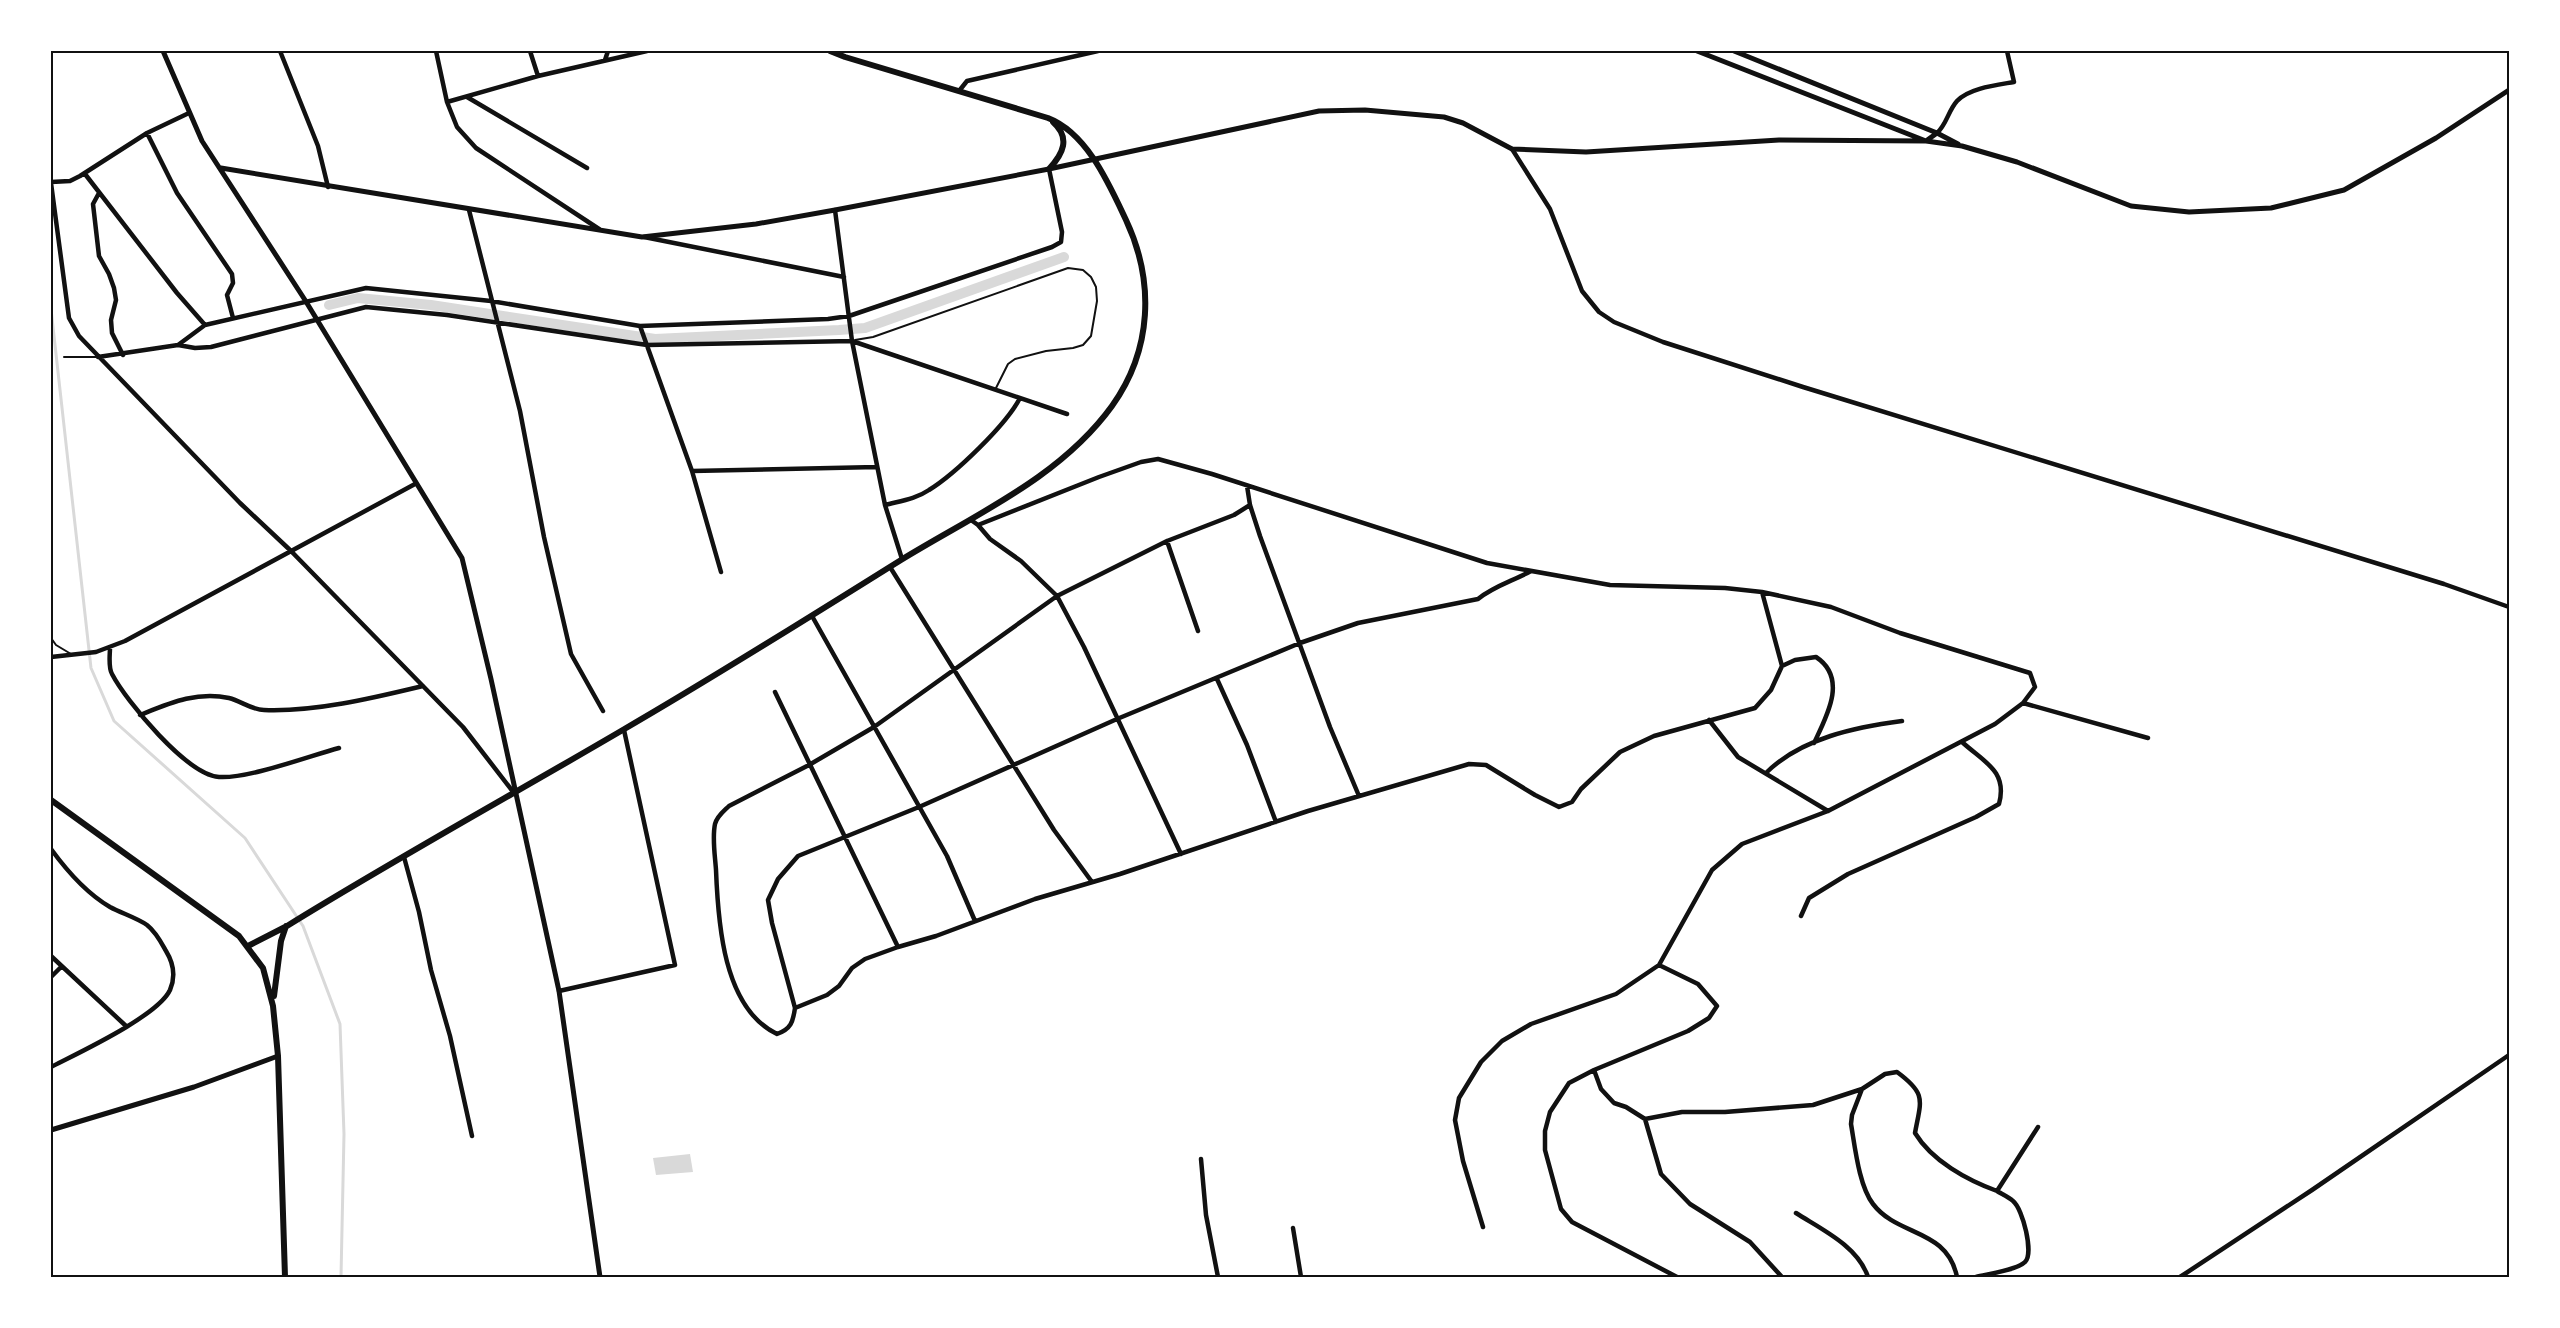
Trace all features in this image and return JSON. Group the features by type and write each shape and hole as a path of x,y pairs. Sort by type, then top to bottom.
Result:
{"main road":[{"path":"248,946 290,924 624,730 971,520 1043,474 1083,440 1113,405 1132,372 1139,354 1144,317 1141,264 1126,220 1092,160 1068,129 1048,118 830,51"},
{"path":"1048,118 1059,128 1064,142 1061,155 1049,169"},
{"path":"51,800 215,917 248,946 263,968 273,1006 279,1056 285,1277"},
{"path":"273,1006 279,949 290,924"}],"street":[{"path":"163,51 202,141 305,300 462,558 491,679 514,793 559,991 600,1277"},
{"path":"280,51 318,146 328,187"},
{"path":"436,51 447,102 457,127 476,148 602,231"},
{"path":"530,51 538,76"},
{"path":"605,60 608,51"},
{"path":"447,102 538,76 646,51"},
{"path":"959,91 967,81 1098,51"},
{"path":"1697,51 1926,141"},
{"path":"1734,51 1937,132 1962,146"},
{"path":"1926,141 1943,127 1955,102 1963,96 2014,81 2007,51"},
{"path":"642,237 756,224 836,210 1049,169 1319,111 1365,110 1444,117 1462,123 1512,149 1586,152 1769,140 1926,141 1962,146 2017,162 2131,206 2189,212 2271,208 2344,190 2436,138 2509,90"},
{"path":"467,97 588,168"},
{"path":"189,113 147,133 85,174 69,181 51,183 69,318 79,336 98,357 463,727 514,793"},
{"path":"147,133 177,194 232,274 233,283 227,295 233,318"},
{"path":"1512,149 1550,209 1582,291 1599,312 1614,322 1663,342 1803,387 2444,584 2509,607"},
{"path":"221,168 642,237 844,277"},
{"path":"178,345 205,325 305,300 366,288 491,301 641,329 849,316 1052,247 1060,242 1062,232 1049,169"},
{"path":"85,174 205,325"},
{"path":"99,193 93,204 99,256 114,288 116,300 111,320 112,333 123,355"},
{"path":"469,210 492,308 520,411 544,537 571,654 603,711"},
{"path":"836,210 852,341 885,505 902,560"},
{"path":"98,357 178,345 195,348 211,347 366,307 447,315 646,344 852,341 1067,414"},
{"path":"641,329 692,471 721,572"},
{"path":"885,505 914,498 939,483 1006,421 1020,398"},
{"path":"978,525 1100,477 1141,462 1158,459 1212,474 1486,563 1610,585 1725,588 1762,592 1831,607 1900,633 2030,673 2035,687 2022,703 1995,724 1828,811 1742,844 1712,870 1659,965 1616,994 1531,1024 1502,1041 1481,1062 1459,1098 1455,1120 1463,1161 1483,1227"},
{"path":"692,471 877,467"},
{"path":"51,657 83,655 110,647 415,484"},
{"path":"1247,486 1250,505 1330,727 1359,796"},
{"path":"1250,505 1234,515 1167,541 1057,596 874,727 809,765 729,806 715,823 717,892 725,958 738,992 759,1023 777,1034 786,1030 793,1021 795,1008 768,900 778,879 798,856 919,807 1117,719 1217,680 1300,643 1358,624 1478,599 1490,589 1506,584 1531,571"},
{"path":"971,520 990,539 1021,561 1057,596 1180,854"},
{"path":"1167,541 1198,631"},
{"path":"890,567 1054,830 1092,882"},
{"path":"795,1008 827,995 839,986 852,968 865,959 898,947 1276,822 1469,764 1486,765 1559,807 1572,801 1581,789 1620,752 1654,736 1755,708 1771,690 1782,666 1762,592"},
{"path":"812,616 947,856 975,921"},
{"path":"110,647 110,672 140,715 171,747 199,769 216,777 235,777 339,748"},
{"path":"1782,666 1795,660 1816,657 1827,664 1831,676 1832,702 1814,743"},
{"path":"1217,680 1247,745 1276,822"},
{"path":"140,715 176,701 204,694 230,698 261,710 322,706 423,686"},
{"path":"774,692 898,947"},
{"path":"2022,703 2148,738"},
{"path":"1708,720 1738,757 1767,772 1793,791 1828,811"},
{"path":"1767,772 1779,760 1814,743 1858,727 1902,721"},
{"path":"559,991 675,965 624,730"},
{"path":"1801,916 1809,898 1848,874 1976,817 1999,804 2003,790 1999,776 1962,742"},
{"path":"51,849 88,891 108,906 146,925 157,935 173,965 174,978 169,993 153,1009 51,1067"},
{"path":"404,856 431,970 450,1036 472,1136"},
{"path":"51,956 126,1026"},
{"path":"1659,965 1698,984 1717,1006 1709,1018 1688,1031 1594,1070 1569,1083 1550,1112 1545,1131 1545,1150 1562,1209 1572,1222 1677,1277"},
{"path":"51,977 61,967"},
{"path":"2180,1277 2509,1055"},
{"path":"51,1130 194,1087 279,1056"},
{"path":"1594,1070 1601,1089 1614,1103 1626,1107 1645,1119 1661,1173 1690,1204 1750,1242 1782,1277"},
{"path":"1645,1119 1682,1112 1725,1112 1813,1105 1863,1089 1885,1074 1897,1072 1910,1081 1922,1099 1915,1133 1923,1147 1945,1164 2014,1201 2021,1213 2030,1252 2028,1260 2021,1265 1976,1277"},
{"path":"1863,1089 1852,1115 1851,1125 1865,1190 1873,1205 1882,1213 1893,1221 1927,1237 1949,1255 1957,1277"},
{"path":"1997,1191 2038,1127"},
{"path":"1201,1159 1206,1215 1218,1277"},
{"path":"2014,1201 2022,1198"},
{"path":"1796,1213 1833,1237 1856,1256 1868,1277"},
{"path":"1293,1228 1301,1277"}],"lane":[{"path":"852,341 873,337 1068,268 1083,270 1091,277 1096,287 1097,301 1091,336 1083,345 1015,359 1008,364 996,390"},
{"path":"64,357 98,357"},
{"path":"51,638 56,645 73,656"}],"shaded area":[{"path":"690,1154 693,1172 656,1175 653,1158"}],"waterway":[{"path":"329,305 358,298 431,305 655,339 839,330 865,328 1064,257"},
{"path":"51,309 91,668 114,721 245,838 303,926 340,1024 344,1134 341,1277"}]}
